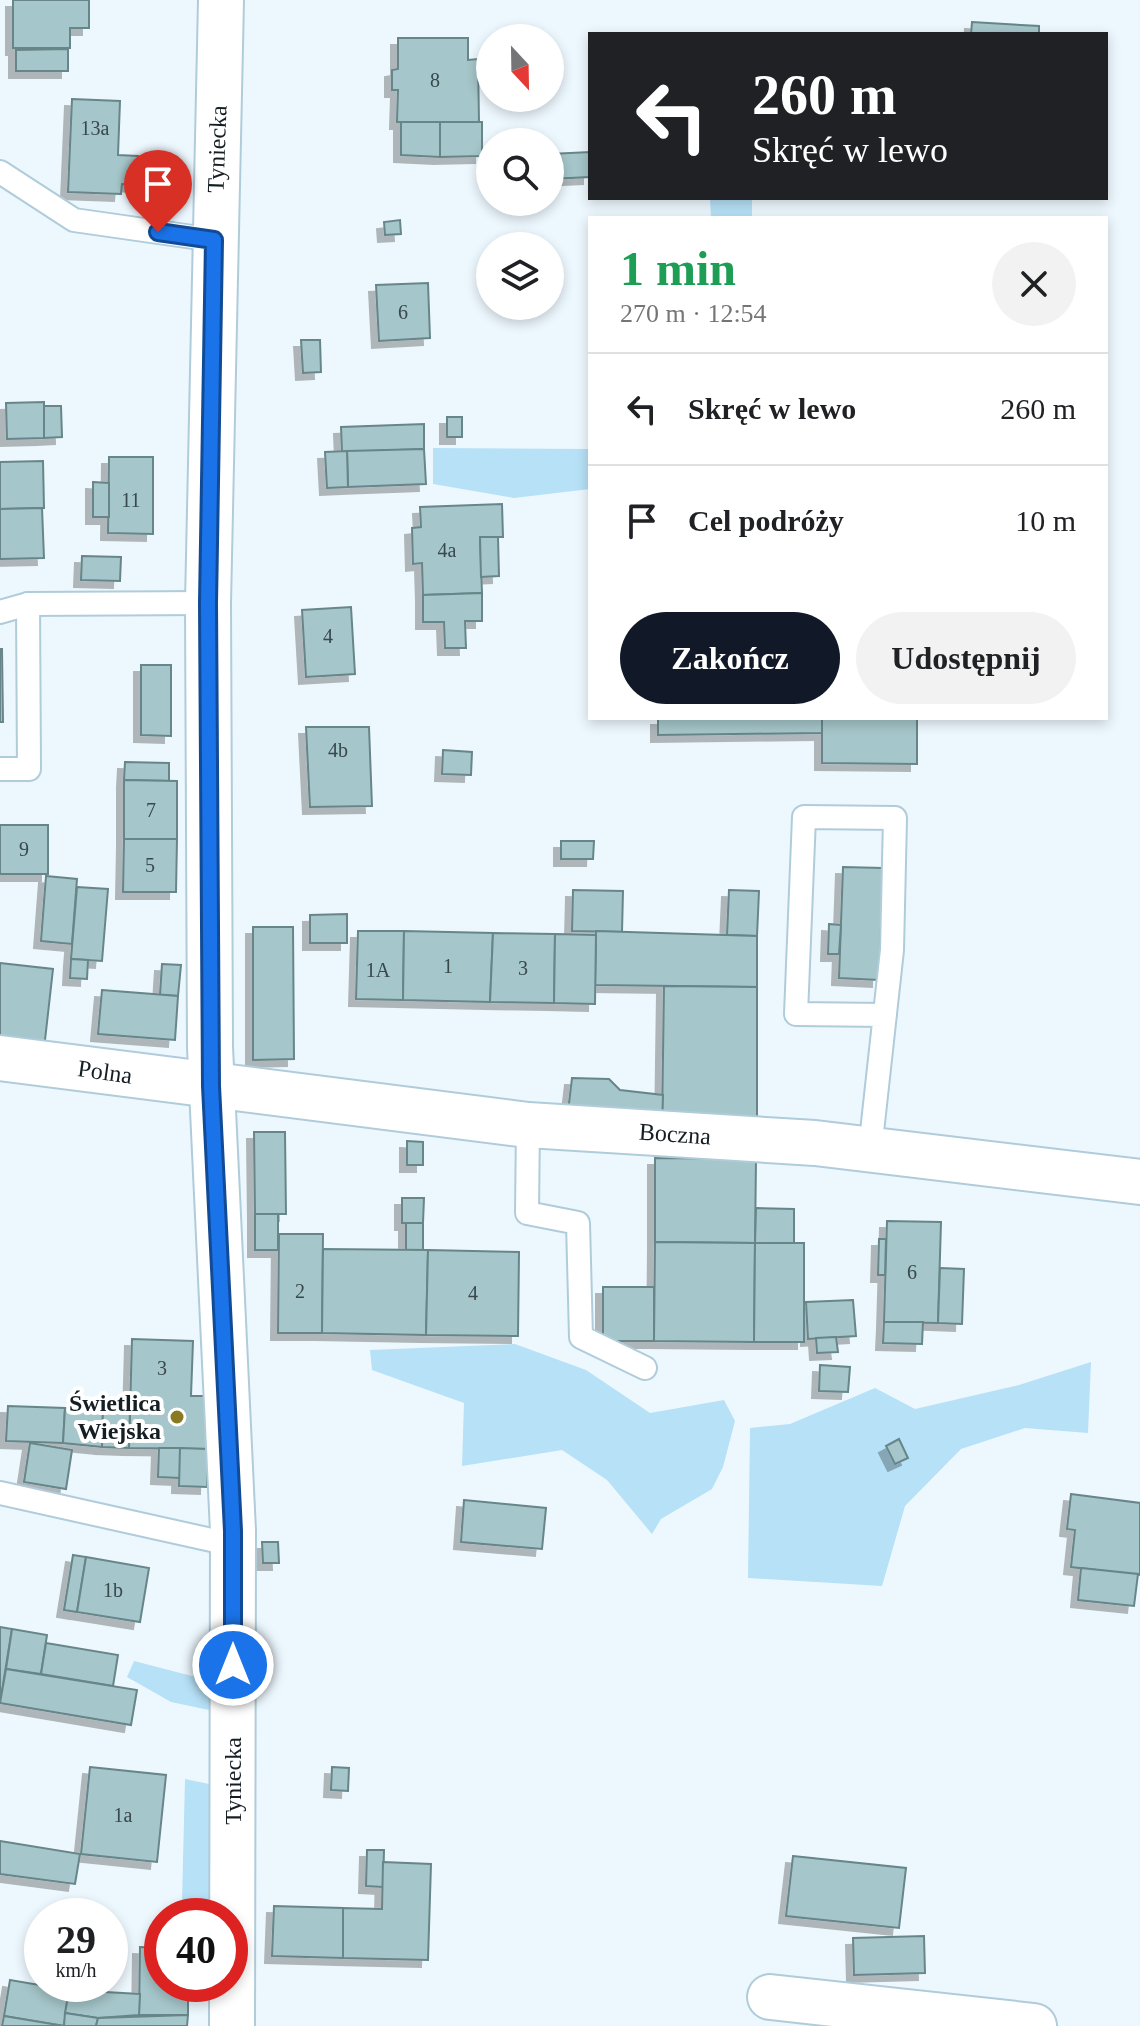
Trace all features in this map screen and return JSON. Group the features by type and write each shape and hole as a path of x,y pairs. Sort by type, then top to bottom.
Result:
{"street":[{"name":"Tyniecka","path":"221,0 208,603 211,1086 234,1545 232,2026"},
{"name":"Polna","path":"0,1058 211,1086"},
{"name":"Boczna","path":"211,1086 528,1125 815,1143 1140,1182"},
{"path":"770,1997 1034,2026"}],"lane":[{"path":"0,172 74,220 214,240"},
{"path":"0,612 28,604 208,603"},
{"path":"0,769 29,769 28,604"},
{"path":"870,1150 885,1015 892,950 895,818 804,817 796,1014 885,1015"},
{"path":"528,1125 527,1213 578,1223 581,1337 645,1368"},
{"path":"0,1493 234,1545"}],"shaded area":[{"path":"710,200 752,200 752,216 711,216"},
{"path":"433,448 588,449 588,489 514,498 433,484"},
{"path":"515,1344 586,1370 650,1413 724,1400 735,1421 723,1467 712,1489 661,1519 652,1534 607,1480 562,1450 462,1466 464,1403 372,1370 370,1350"},
{"path":"1091,1362 1088,1433 1025,1428 961,1449 905,1506 882,1586 748,1578 750,1428 790,1424 875,1388 915,1409 1019,1385"},
{"path":"134,1661 219,1683 214,1711 171,1702 127,1677"},
{"path":"185,1779 214,1785 211,1898 182,1898"}],"building":[{"path":"13,0 89,0 89,28 70,28 70,48 13,48"},
{"path":"972,22 1039,26 1039,32 971,32"},
{"path":"398,38 468,38 468,60 476,59 476,112 479,112 479,122 397,122 398,90 392,90 392,70 398,69"},
{"path":"68,49 68,71 16,71 16,50"},
{"path":"72,99 120,101 118,155 138,156 137,185 122,184 121,194 68,192"},
{"path":"401,122 440,122 440,157 401,155"},
{"path":"440,122 482,122 482,128 476,128 476,156 440,157"},
{"path":"588,152 588,177 564,178 564,153"},
{"path":"400,220 401,234 385,235 384,222"},
{"path":"428,283 430,338 379,341 376,285"},
{"path":"301,340 320,340 321,372 303,373"},
{"path":"44,402 44,438 7,439 6,403"},
{"path":"44,406 61,406 62,437 44,438"},
{"path":"447,417 462,417 462,437 447,437"},
{"path":"424,424 424,449 342,452 341,427"},
{"path":"424,449 426,484 348,487 347,451"},
{"path":"347,451 348,487 327,488 325,452"},
{"path":"109,457 153,457 153,534 108,533"},
{"path":"43,461 44,508 0,509 0,462"},
{"path":"93,482 109,483 109,517 93,517"},
{"path":"502,504 503,537 480,537 482,593 423,595 422,563 413,564 412,528 421,527 420,507"},
{"path":"42,508 44,558 0,559 0,509"},
{"path":"480,537 498,537 499,576 481,577"},
{"path":"82,556 121,557 120,581 81,580"},
{"path":"482,593 482,621 465,621 466,648 445,648 444,622 423,622 423,595"},
{"path":"351,607 355,674 306,677 302,610"},
{"path":"2,649 3,722 0,722"},
{"path":"141,665 171,665 171,736 141,735"},
{"path":"658,720 822,720 822,733 658,735"},
{"path":"822,720 917,720 917,764 822,763"},
{"path":"306,727 369,727 372,806 310,807"},
{"path":"443,750 472,752 471,775 442,774"},
{"path":"125,762 169,763 169,781 124,780"},
{"path":"124,780 177,781 177,839 124,839"},
{"path":"0,825 48,825 48,874 0,874"},
{"path":"124,839 177,839 176,892 123,892"},
{"path":"561,841 594,841 593,859 561,859"},
{"path":"843,867 883,868 879,980 839,978"},
{"path":"46,876 77,879 72,944 41,941"},
{"path":"77,887 108,889 102,961 71,959"},
{"path":"573,890 623,891 622,932 572,931"},
{"path":"729,890 759,891 757,936 727,935"},
{"path":"347,914 347,943 310,943 310,915"},
{"path":"829,924 841,925 839,954 828,954"},
{"path":"253,927 293,927 294,1059 253,1060"},
{"path":"358,931 404,931 403,1000 356,999"},
{"path":"404,931 493,933 490,1002 403,1000"},
{"path":"596,931 757,936 757,987 595,985"},
{"path":"493,933 555,934 554,1003 490,1002"},
{"path":"555,934 596,935 595,1004 554,1003"},
{"path":"71,959 88,960 87,979 70,978"},
{"path":"0,963 53,969 44,1049 0,1045"},
{"path":"162,964 181,965 178,996 160,995"},
{"path":"664,986 757,987 757,1125 662,1124"},
{"path":"102,990 178,996 175,1040 98,1034"},
{"path":"572,1078 609,1079 620,1090 663,1095 662,1124 568,1112"},
{"path":"254,1132 285,1132 286,1214 255,1214"},
{"path":"407,1141 423,1142 423,1165 407,1165"},
{"path":"655,1158 756,1159 755,1243 655,1242"},
{"path":"402,1198 424,1198 423,1223 402,1223"},
{"path":"756,1208 794,1209 794,1243 755,1243"},
{"path":"255,1214 278,1214 278,1250 255,1250"},
{"path":"887,1221 941,1222 938,1323 884,1322"},
{"path":"406,1223 423,1223 423,1250 406,1250"},
{"path":"279,1234 323,1234 322,1333 278,1333"},
{"path":"879,1239 886,1239 885,1275 878,1275"},
{"path":"655,1242 755,1243 754,1342 654,1341"},
{"path":"755,1243 804,1243 804,1342 754,1342"},
{"path":"323,1249 428,1250 426,1335 322,1333"},
{"path":"428,1250 519,1252 518,1336 426,1335"},
{"path":"940,1268 964,1269 962,1324 938,1323"},
{"path":"603,1287 654,1287 654,1341 603,1341"},
{"path":"853,1300 856,1336 808,1339 806,1302"},
{"path":"884,1322 923,1322 922,1344 883,1343"},
{"path":"836,1337 838,1352 817,1353 816,1338"},
{"path":"132,1339 193,1341 191,1396 209,1396 208,1449 129,1448"},
{"path":"820,1365 850,1367 848,1392 819,1391"},
{"path":"8,1406 65,1408 63,1443 6,1441"},
{"path":"65,1408 103,1408 102,1447 63,1443"},
{"path":"103,1408 130,1409 129,1448 102,1447"},
{"path":"899,1439 908,1458 895,1464 886,1446"},
{"path":"30,1443 72,1450 66,1489 24,1482"},
{"path":"159,1448 180,1448 180,1478 158,1477"},
{"path":"180,1448 208,1449 207,1487 179,1486"},
{"path":"1071,1494 1140,1503 1140,1575 1071,1567 1075,1530 1067,1529"},
{"path":"464,1500 546,1508 542,1549 461,1542"},
{"path":"262,1542 278,1542 279,1563 263,1563"},
{"path":"73,1555 86,1557 77,1612 64,1610"},
{"path":"86,1557 149,1568 140,1622 77,1612"},
{"path":"1081,1568 1138,1574 1134,1606 1078,1600"},
{"path":"0,1627 12,1629 0,1703"},
{"path":"12,1629 47,1635 41,1674 6,1669"},
{"path":"46,1643 118,1655 113,1686 41,1674"},
{"path":"6,1669 137,1690 131,1725 0,1703"},
{"path":"90,1767 166,1775 157,1862 81,1854"},
{"path":"332,1767 349,1768 348,1791 331,1790"},
{"path":"0,1841 80,1854 75,1884 0,1874"},
{"path":"367,1850 384,1850 383,1887 366,1886"},
{"path":"793,1856 906,1868 899,1928 786,1916"},
{"path":"383,1862 431,1864 428,1960 343,1958 343,1908 382,1909"},
{"path":"274,1906 343,1908 343,1958 272,1956"},
{"path":"924,1936 925,1973 854,1975 853,1938"},
{"path":"140,1947 144,1947 144,2002 188,2002 188,2015 139,2015"},
{"path":"10,1980 24,1982 24,2002 67,2002 64,2026 4,2016"},
{"path":"128,1993 140,1994 139,2015 98,2018 65,2013 67,2002 128,2002"},
{"path":"65,2013 98,2018 96,2026 64,2026"},
{"path":"188,2015 187,2026 96,2026 98,2018"},
{"path":"4,2016 64,2026 2,2026"}],"place":[{"name":"Świetlica Wiejska","path":"177,1417"}],"route":[{"path":"158,232 214,240 208,603 211,1086 233,1531 233,1665"}]}
